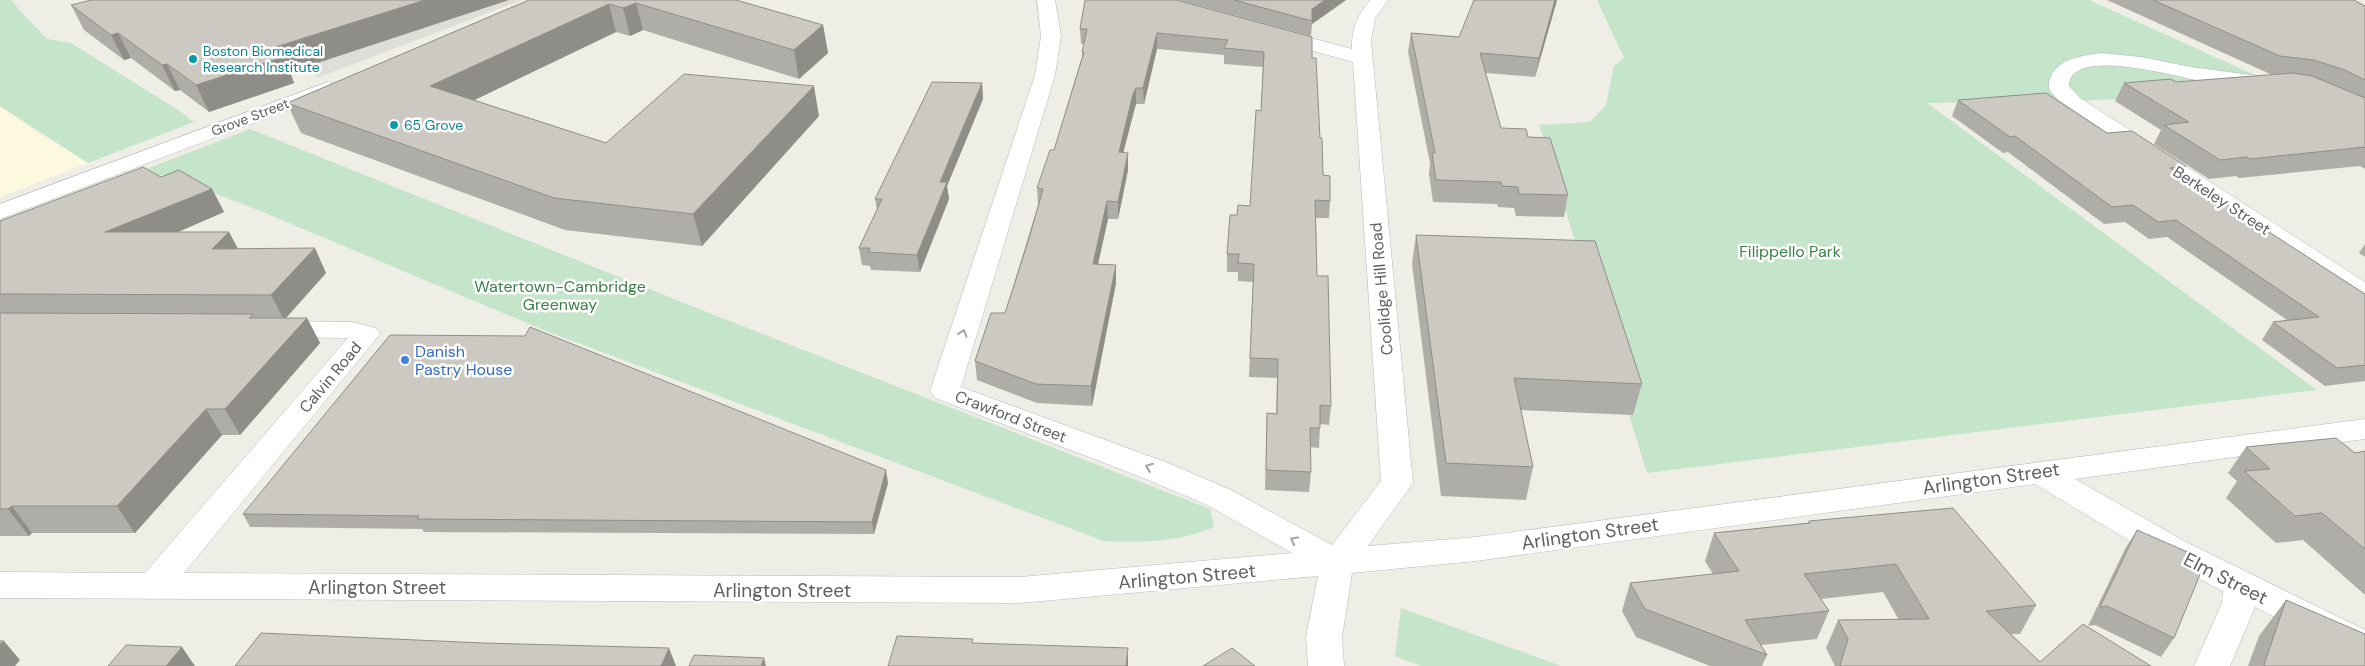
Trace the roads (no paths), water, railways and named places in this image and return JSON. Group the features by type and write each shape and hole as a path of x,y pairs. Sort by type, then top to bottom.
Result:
{"street":[{"name":"Crawford Street","path":"1046,0 1050,36 1045,75 945,391 1157,470 1200,489 1337,563"},
{"name":"Coolidge Hill Road","path":"1337,563 1397,483 1362,58 1363,29 1366,18 1379,0"},
{"path":"1260,30 1362,58"},
{"name":"Berkeley Street","path":"2283,84 2115,60 2086,61 2074,65 2062,73 2058,83 2059,89 2073,102 2365,294"},
{"name":"Grove Street","path":"0,212 349,80"},
{"name":"Calvin Road","path":"154,586 366,334 352,330 254,329"},
{"name":"Arlington Street","path":"0,585 1020,590 1476,550 2365,428"},
{"name":"Elm Street","path":"2038,472 2172,550 2241,586 2365,646"},
{"path":"1326,666 1324,637 1337,563"},
{"path":"2212,666 2240,603 2241,586"}],"place":[{"name":"Boston Biomedical Research Institute","path":"193,59"},
{"name":"65 Grove","path":"394,125"},
{"name":"Danish Pastry House","path":"405,360"}],"park label":[{"name":"Filippello Park","path":"1790,251"},
{"name":"Watertown-Cambridge Greenway","path":"560,295"}]}
